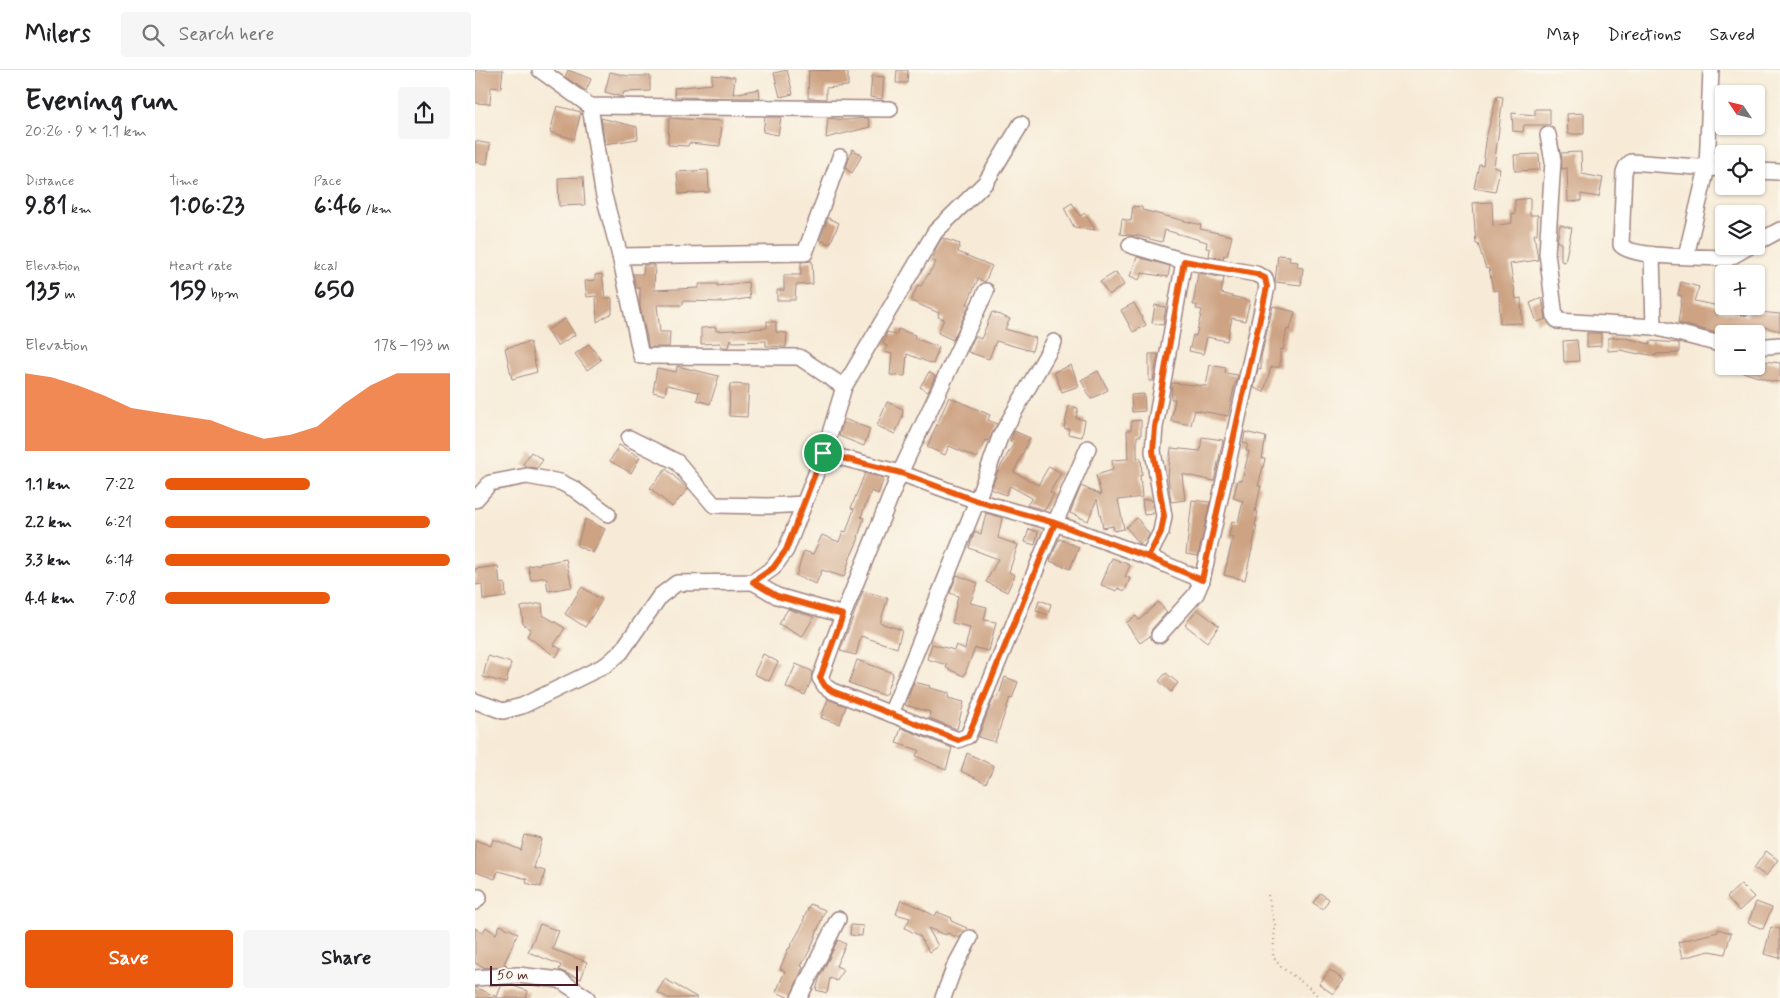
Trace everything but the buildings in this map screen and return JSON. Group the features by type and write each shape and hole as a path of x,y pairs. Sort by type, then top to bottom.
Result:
{"street":[{"path":"540,70 590,106 890,109"},
{"path":"1686,256 1707,168 1711,70"},
{"path":"590,106 603,192 620,256 641,356 799,356 844,387"},
{"path":"753,582 773,568 786,550 823,453 844,387 935,232 985,182 1021,124"},
{"path":"1548,135 1553,161 1547,253 1555,317 1558,322 1654,327 1715,343"},
{"path":"620,256 805,253 840,157"},
{"path":"1715,168 1631,162 1626,167 1625,172 1621,245 1629,251 1652,255 1729,258 1734,255"},
{"path":"1765,171 1780,172"},
{"path":"1765,238 1780,230"},
{"path":"1130,245 1184,261 1256,274 1265,278 1267,287 1202,580 1197,594 1159,635"},
{"path":"1652,255 1654,327"},
{"path":"1148,557 1161,532 1164,516 1153,451 1155,427 1184,261"},
{"path":"986,291 901,473 843,615 820,678 825,686 832,691 958,740 968,736 1055,523 1088,448"},
{"path":"891,714 977,501 999,437 1053,342"},
{"path":"1765,346 1780,345"},
{"path":"629,438 677,462 714,505 768,506 804,504"},
{"path":"823,453 901,473 977,501 1055,523 1148,557 1202,580"},
{"path":"475,500 490,483 527,476 560,482 574,489 608,514"},
{"path":"475,701 503,711 522,706 606,665 621,652 660,596 677,583 753,582 777,596 843,615"},
{"path":"799,998 837,919"},
{"path":"943,998 954,968 970,938"},
{"path":"475,978 518,975 560,980 587,998"}],"path":[{"path":"1268,895 1275,925 1273,957 1281,967 1310,988 1320,998"}],"route":[{"path":"823,453 786,550 773,568 753,582 777,596 843,615 820,678 825,686 832,691 958,740 968,736 1055,523 1102,540 1148,557 1161,532 1164,516 1153,451 1155,427 1184,261 1256,274 1265,278 1267,287 1202,580 1148,557 1055,523 977,501 901,473 823,453"}]}
